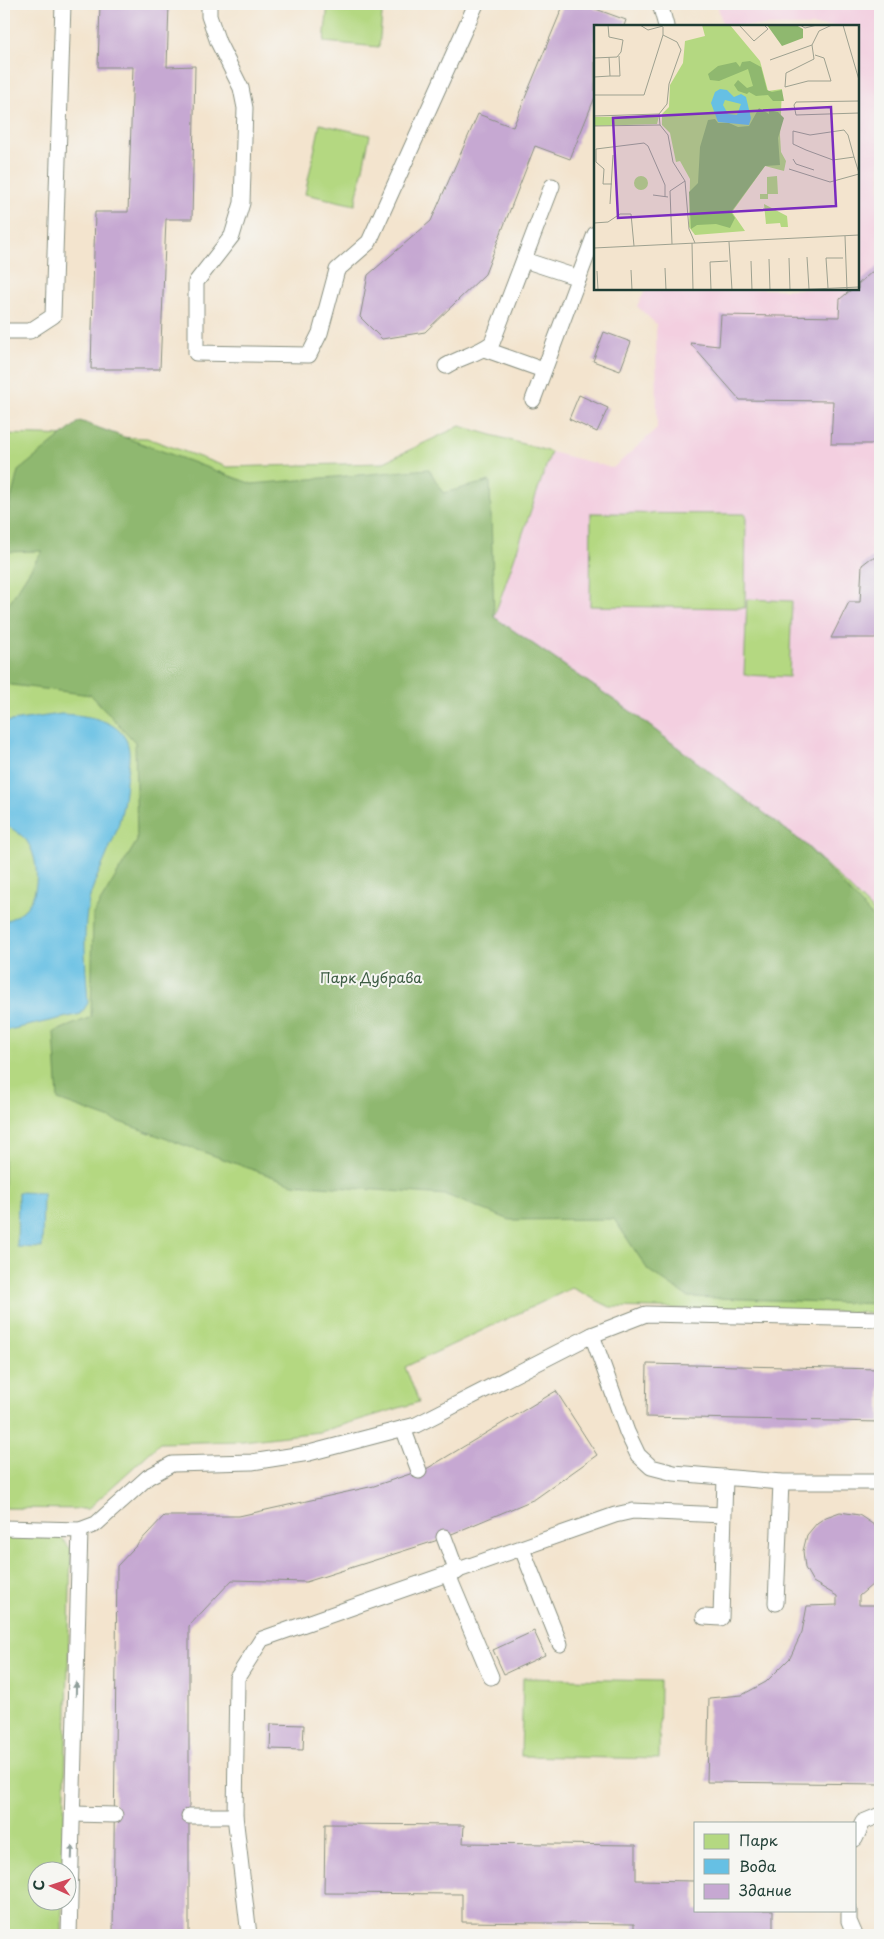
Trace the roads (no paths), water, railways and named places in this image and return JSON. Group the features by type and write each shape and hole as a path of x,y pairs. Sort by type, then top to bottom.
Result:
{"lane":[{"path":"4,331 30,331 53,316 63,4"},
{"path":"209,4 209,16 218,42 241,88 244,108 242,203 232,236 196,282 196,353 309,354 320,333 337,270 369,242 476,4"},
{"path":"660,4 666,25"},
{"path":"446,366 458,358 484,350 492,344 552,186"},
{"path":"532,400 594,237"},
{"path":"524,260 579,278"},
{"path":"484,350 543,370"},
{"path":"4,1528 80,1530 96,1524 148,1477 172,1464 252,1462 281,1458 309,1453 416,1425 592,1335 646,1314 880,1319"},
{"path":"592,1335 638,1455 651,1467 674,1473 781,1482 880,1482"},
{"path":"402,1428 419,1471"},
{"path":"704,1618 721,1618 725,1477"},
{"path":"776,1603 781,1482"},
{"path":"249,1935 235,1816 237,1678 262,1639 615,1515 633,1511 723,1515"},
{"path":"69,1935 80,1530"},
{"path":"444,1537 453,1573 491,1676"},
{"path":"522,1549 560,1644"},
{"path":"73,1814 115,1815"},
{"path":"856,1837 863,1822 880,1815"},
{"path":"189,1816 235,1816"},
{"path":"850,1912 849,1921 855,1935"}],"water":[{"path":"61,714 92,718 112,725 120,731 126,740 129,750 129,762 119,823 93,887 88,906 85,948 88,1003 81,1014 4,1031 4,922 21,913 33,897 36,882 36,865 26,840 4,823 4,722"},
{"path":"18,1192 43,1193 42,1248 17,1247"}],"park label":[{"name":"Парк Дубрава","path":"371,978"}]}
